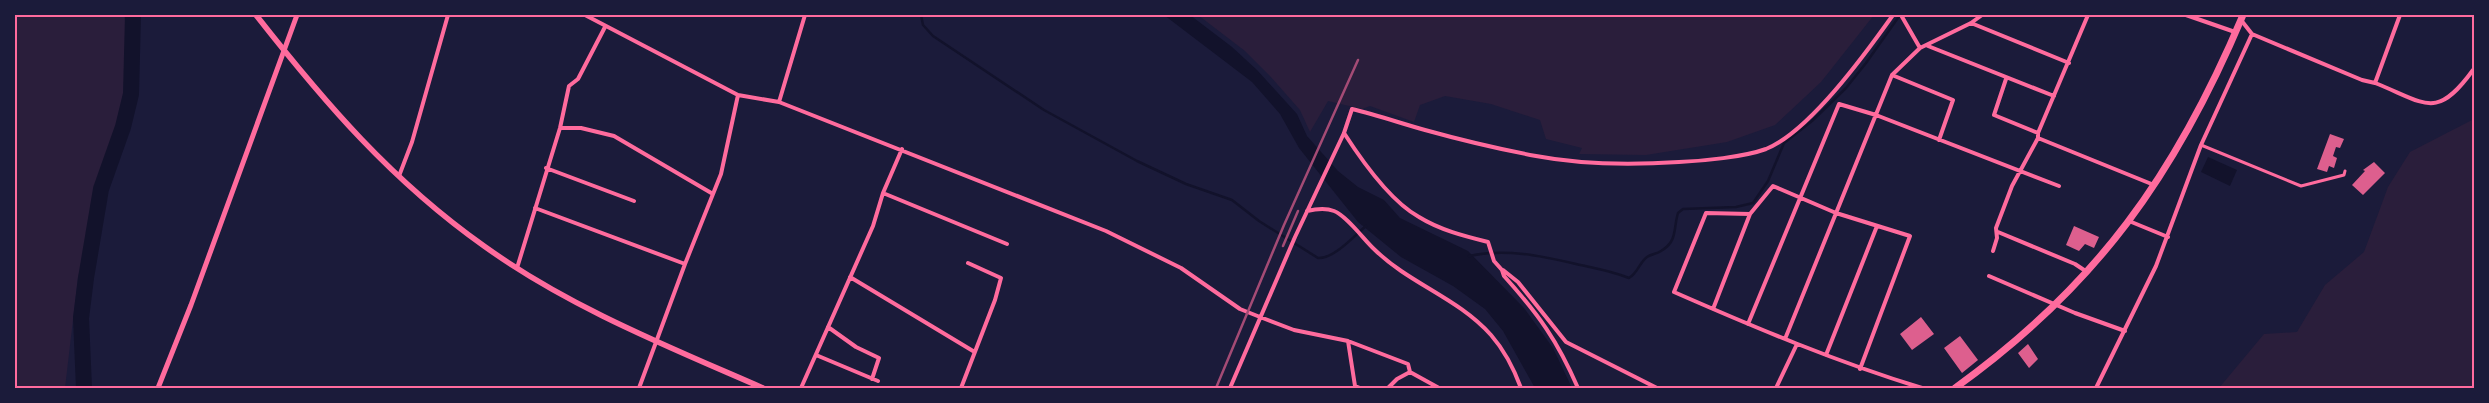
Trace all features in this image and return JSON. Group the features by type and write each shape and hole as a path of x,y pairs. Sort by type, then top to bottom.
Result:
{"highway":[{"path":"1955,388 1994,360 2055,305 2087,272 2130,221 2155,186 2200,108 2242,17"}],"main road":[{"path":"256,15 336,114 433,207 483,246 565,297 657,342 763,388"}],"street":[{"path":"158,388 218,234 283,49 297,15"},
{"path":"399,176 412,142 448,15"},
{"path":"585,15 738,95 779,102 1106,231 1181,268 1240,309 1294,330 1348,341 1408,364 1410,372 1439,388"},
{"path":"779,102 806,15"},
{"path":"1230,388 1260,317 1344,133 1352,109 1424,130 1536,156 1616,164 1697,161 1766,149 1807,118 1831,94 1863,57 1893,15"},
{"path":"1785,339 1892,75 1920,48 1971,24 1982,15"},
{"path":"1993,251 1998,232 1996,228 2020,170 2038,135 2088,15"},
{"path":"2186,15 2235,32"},
{"path":"2375,84 2400,15"},
{"path":"1902,16 1920,48"},
{"path":"2242,17 2252,34 2362,80 2429,105 2440,103 2458,90 2473,70"},
{"path":"1971,24 2069,63"},
{"path":"517,268 546,168 560,128 569,86 578,79 605,27"},
{"path":"2096,388 2125,331 2168,237 2201,146 2252,34"},
{"path":"1927,46 2006,79 2054,96"},
{"path":"1892,75 1953,100 1940,140"},
{"path":"2006,79 1994,115 2155,186"},
{"path":"1831,94 1839,104 1876,115 2059,186"},
{"path":"639,388 721,174 738,95"},
{"path":"1748,324 1839,104"},
{"path":"560,128 581,128 614,136 713,194"},
{"path":"1344,133 1384,187 1416,216 1438,227 1488,242 1494,261 1502,270 1518,282 1566,342 1657,388"},
{"path":"2201,146 2301,186 2322,179 2344,175 2345,171"},
{"path":"801,388 873,226 883,193 902,149"},
{"path":"546,168 634,201"},
{"path":"1713,309 1750,214 1773,186 1836,213 1910,236 1860,369"},
{"path":"883,193 1007,244"},
{"path":"535,208 685,264"},
{"path":"1308,211 1320,209 1334,211 1376,252 1404,273 1445,296 1471,315 1493,336 1512,364 1521,388"},
{"path":"1750,214 1706,213 1674,292 1860,369 1922,388"},
{"path":"2130,221 2168,237"},
{"path":"1826,355 1877,226"},
{"path":"1998,232 2075,264 2087,272"},
{"path":"961,388 973,351 995,300 1001,278 968,263"},
{"path":"1502,270 1504,276 1550,330 1564,355 1578,388"},
{"path":"1990,276 2055,305 2125,331"},
{"path":"850,277 973,351"},
{"path":"828,327 856,347 879,358 872,379"},
{"path":"1348,341 1355,386 1360,388"},
{"path":"1776,388 1797,344"},
{"path":"816,355 878,381"},
{"path":"1388,388 1397,379 1410,372"}],"shaded area":[{"path":"15,15 124,15 128,34 127,105 78,277 65,388 15,388"},
{"path":"1164,15 1190,15 1232,47 1257,70 1297,114 1307,136 1338,171 1358,187 1384,200 1400,218 1468,251 1524,308 1553,348 1572,388 1535,388 1503,331 1485,309 1453,286 1401,257 1358,222 1299,148 1280,114 1252,82"},
{"path":"1198,15 1874,15 1821,82 1775,125 1727,142 1646,155 1579,154 1582,148 1546,139 1540,120 1491,104 1445,96 1420,105 1414,122 1370,106 1362,109 1328,101 1310,132 1300,110 1270,76 1245,51"},
{"path":"2474,119 2474,388 2219,388 2264,334 2297,332 2325,285 2364,252 2388,187 2410,152"},
{"path":"2208,157 2237,170 2230,186 2201,172"}],"building":[{"path":"2330,134 2344,139 2340,148 2336,147 2333,156 2337,158 2334,168 2329,166 2327,172 2317,169"},
{"path":"2374,162 2385,173 2363,195 2352,185 2365,171 2363,170"},
{"path":"2074,226 2099,237 2094,248 2085,244 2079,251 2066,245"},
{"path":"1921,317 1934,334 1912,350 1900,334"},
{"path":"1960,336 1978,360 1962,373 1944,348"},
{"path":"2028,344 2038,359 2029,368 2018,353"}],"waterway":[{"path":"84,388 81,318 86,278 101,189 123,127 131,94 133,15"},
{"path":"921,15 923,25 933,36 1044,110 1137,161 1186,184 1232,200 1259,221 1318,258 1331,255 1366,226"},
{"path":"1469,256 1496,253 1523,254 1596,268 1629,278 1647,257 1659,252 1670,243 1673,239 1678,213 1683,209 1736,207 1753,203 1768,181 1784,143 1812,121 1846,88 1900,15"}],"railway":[{"path":"1216,388 1284,225 1358,60"},
{"path":"1283,246 1298,211"}]}
